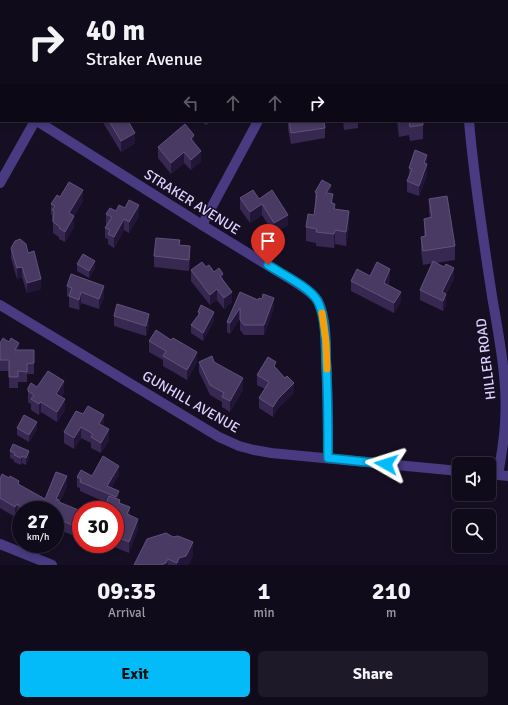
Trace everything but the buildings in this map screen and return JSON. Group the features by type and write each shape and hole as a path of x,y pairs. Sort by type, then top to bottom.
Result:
{"street":[{"path":"0,183 35,122"},
{"name":"STRAKER AVENUE","path":"38,122 295,282 308,291 318,301 323,316 326,342 328,458"},
{"path":"202,225 257,122"},
{"name":"HILLER ROAD","path":"469,122 473,164 504,373 505,424 498,475"},
{"name":"GUNHILL AVENUE","path":"0,305 219,437 239,446 270,453 452,470"},
{"path":"0,544 52,565"}],"slow traffic":[{"path":"322,313 326,342 327,369"}],"route":[{"path":"268,265 308,291 318,301 323,316 326,342 328,396 328,458 386,464"}]}
